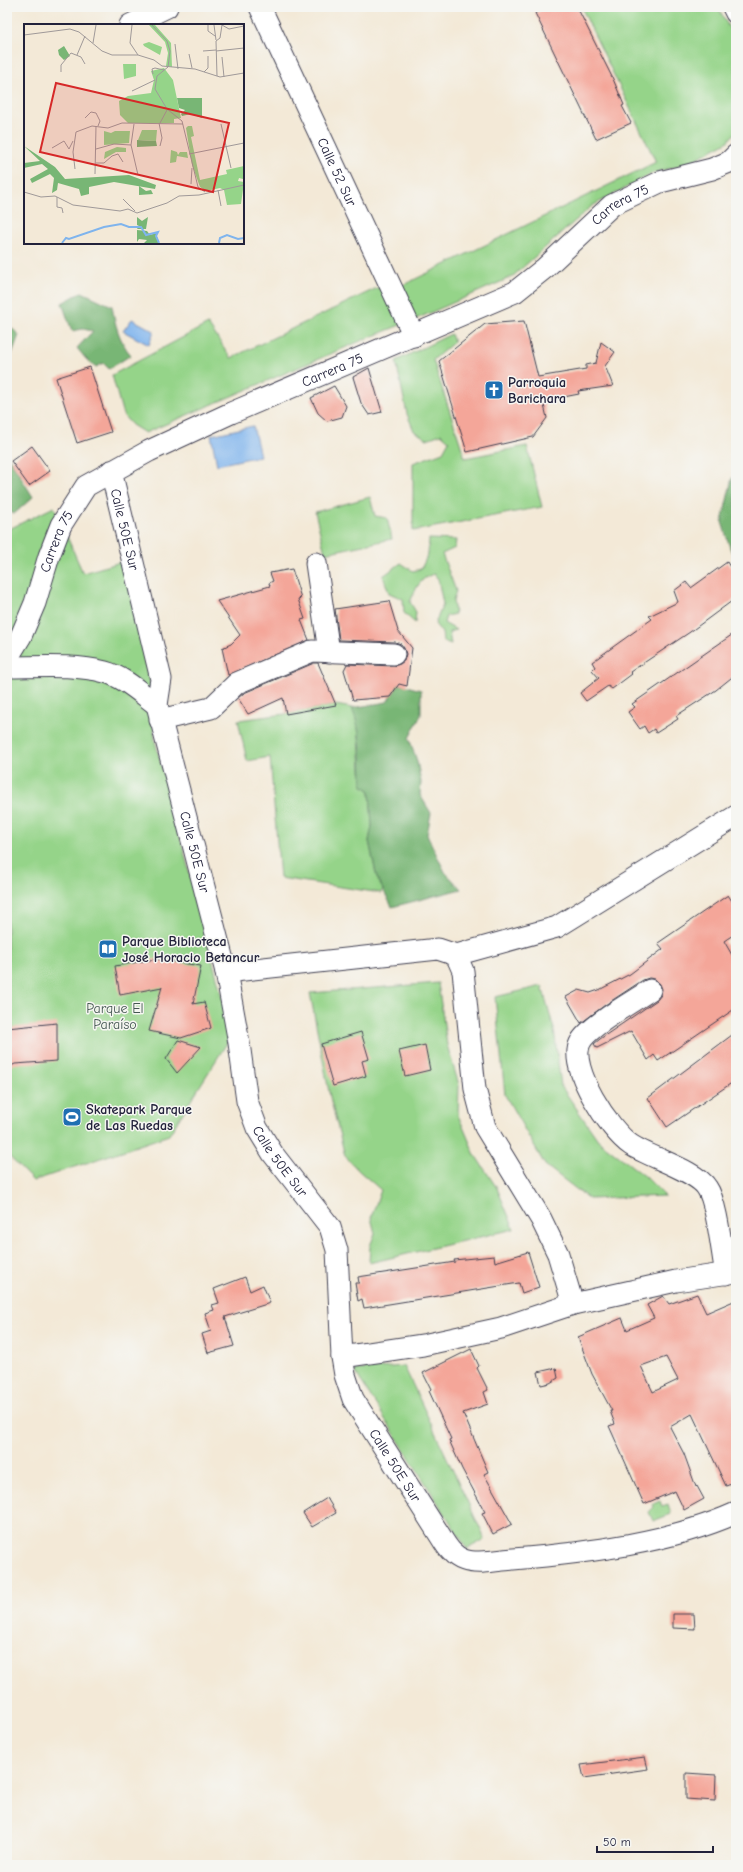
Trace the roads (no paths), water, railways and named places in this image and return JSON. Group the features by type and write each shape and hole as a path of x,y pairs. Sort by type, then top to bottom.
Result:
{"street":[{"path":"132,24 167,7"},
{"name":"Calle 52 Sur","path":"260,7 414,336"},
{"path":"733,7 736,13"},
{"name":"Carrera 75","path":"7,659 21,636 35,603 49,556 61,525 86,486 149,451 231,413 514,292 544,268 612,205 660,182 712,169 729,162 736,155"},
{"name":"Calle 50E Sur","path":"111,471 161,679 159,713 226,972 239,1043 247,1101 257,1128 272,1154 330,1227 338,1250 342,1358 345,1375 353,1399 444,1543 452,1553 465,1561 485,1562 593,1551 666,1536 736,1513"},
{"path":"316,563 329,652"},
{"path":"7,667 75,668 106,672 131,685 159,713 211,708 237,683 312,651 394,654"},
{"path":"226,972 438,949 456,955 557,927 736,816"},
{"path":"456,955 463,971 475,1089 485,1127 541,1219 558,1254 574,1304"},
{"path":"342,1358 423,1344 501,1328 574,1304 676,1281 731,1273 713,1203 707,1187 694,1177 630,1144 611,1126 585,1085 578,1060 579,1043 591,1030 650,990"}],"water":[{"path":"132,319 154,331 149,345 123,331"},
{"path":"253,426 260,456 217,465 211,435"}],"place":[{"name":"Parroquia Barichara","path":"494,390"},
{"name":"Parque Biblioteca José Horacio Betancur","path":"108,949"},
{"name":"Skatepark Parque de Las Ruedas","path":"72,1117"}],"park label":[{"name":"Parque El Paraíso","path":"115,1016"}]}
